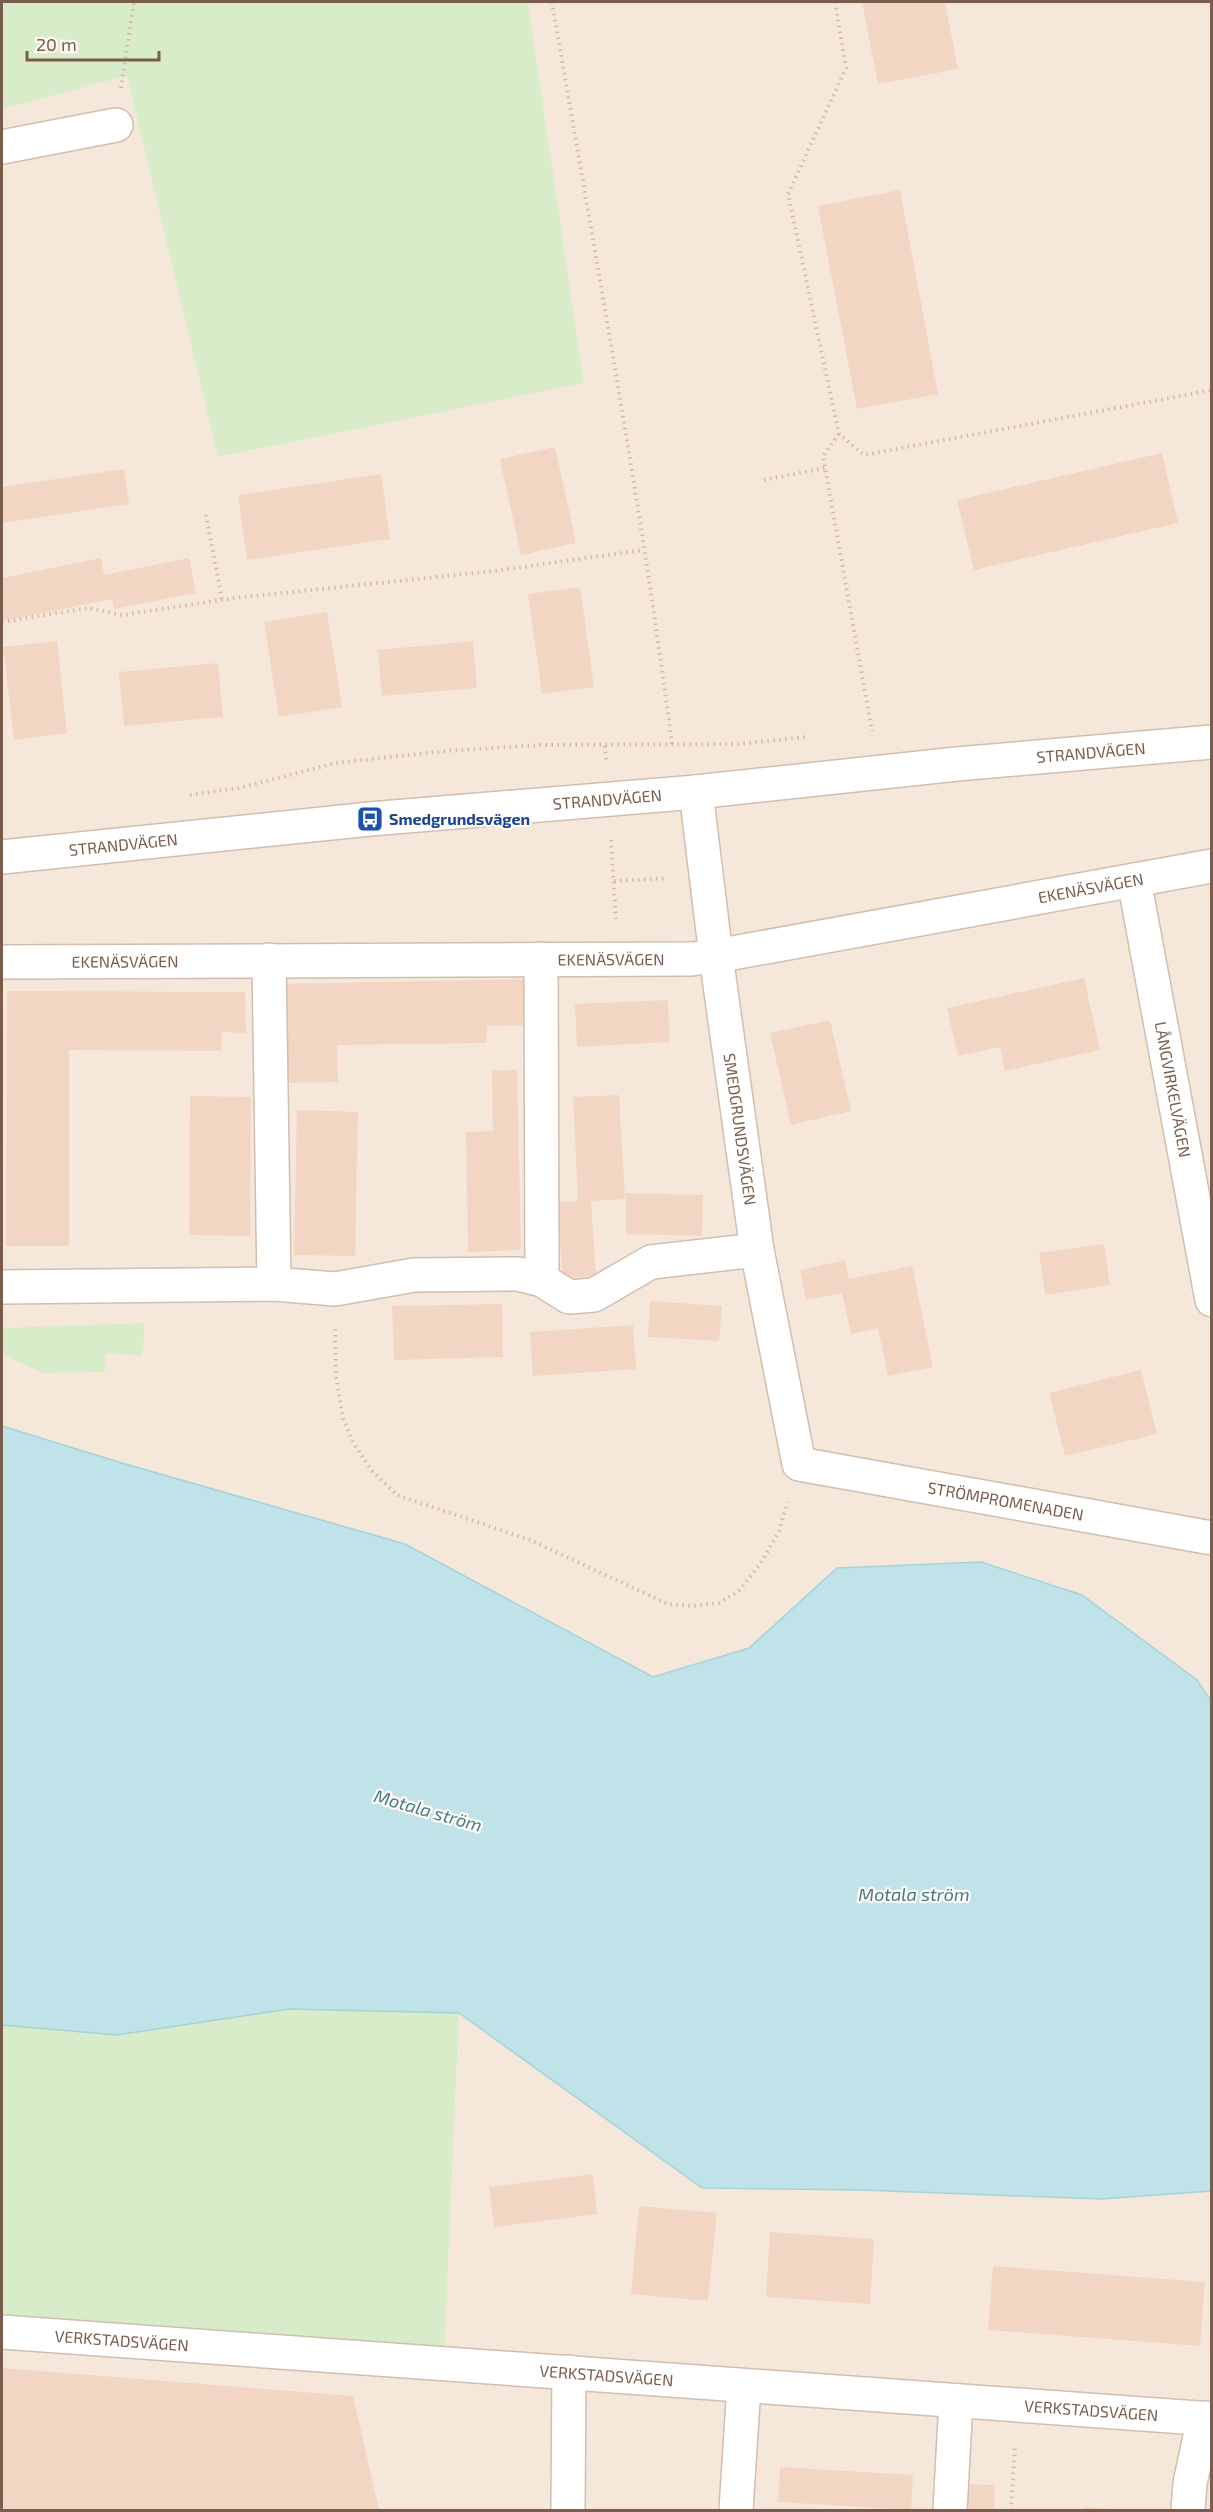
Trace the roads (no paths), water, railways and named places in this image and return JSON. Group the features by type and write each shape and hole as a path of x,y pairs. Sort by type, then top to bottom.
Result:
{"street":[{"path":"2,147 116,124"},
{"name":"STRANDVÄGEN","path":"2,857 370,819 696,792 945,765 1212,742"},
{"name":"SMEDGRUNDSVÄGEN","path":"696,792 716,956 757,1250 799,1464"},
{"name":"EKENÄSVÄGEN","path":"2,962 692,959 1212,866"},
{"name":"LÅNGVIRKELVÄGEN","path":"1134,880 1212,1300"},
{"path":"541,959 542,1280"},
{"path":"269,960 274,1284"},
{"path":"2,1287 274,1284 335,1290 414,1275 518,1274 542,1280 569,1297 594,1294 651,1262 757,1250"},
{"name":"STRÖMPROMENADEN","path":"799,1464 1212,1538"},
{"name":"VERKSTADSVÄGEN","path":"2,2332 1208,2419"},
{"path":"568,2511 569,2372"},
{"path":"736,2511 744,2386"},
{"path":"950,2511 956,2401"},
{"path":"1188,2511 1190,2483 1208,2419"}],"water":[{"name":"Motala ström","path":"2,1426 405,1544 653,1677 749,1648 837,1568 981,1562 1082,1595 1197,1680 1211,1701 1211,2191 1101,2199 861,2190 702,2188 459,2013 289,2009 117,2035 2,2025"}],"place":[{"name":"Smedgrundsvägen","path":"370,819"}]}
